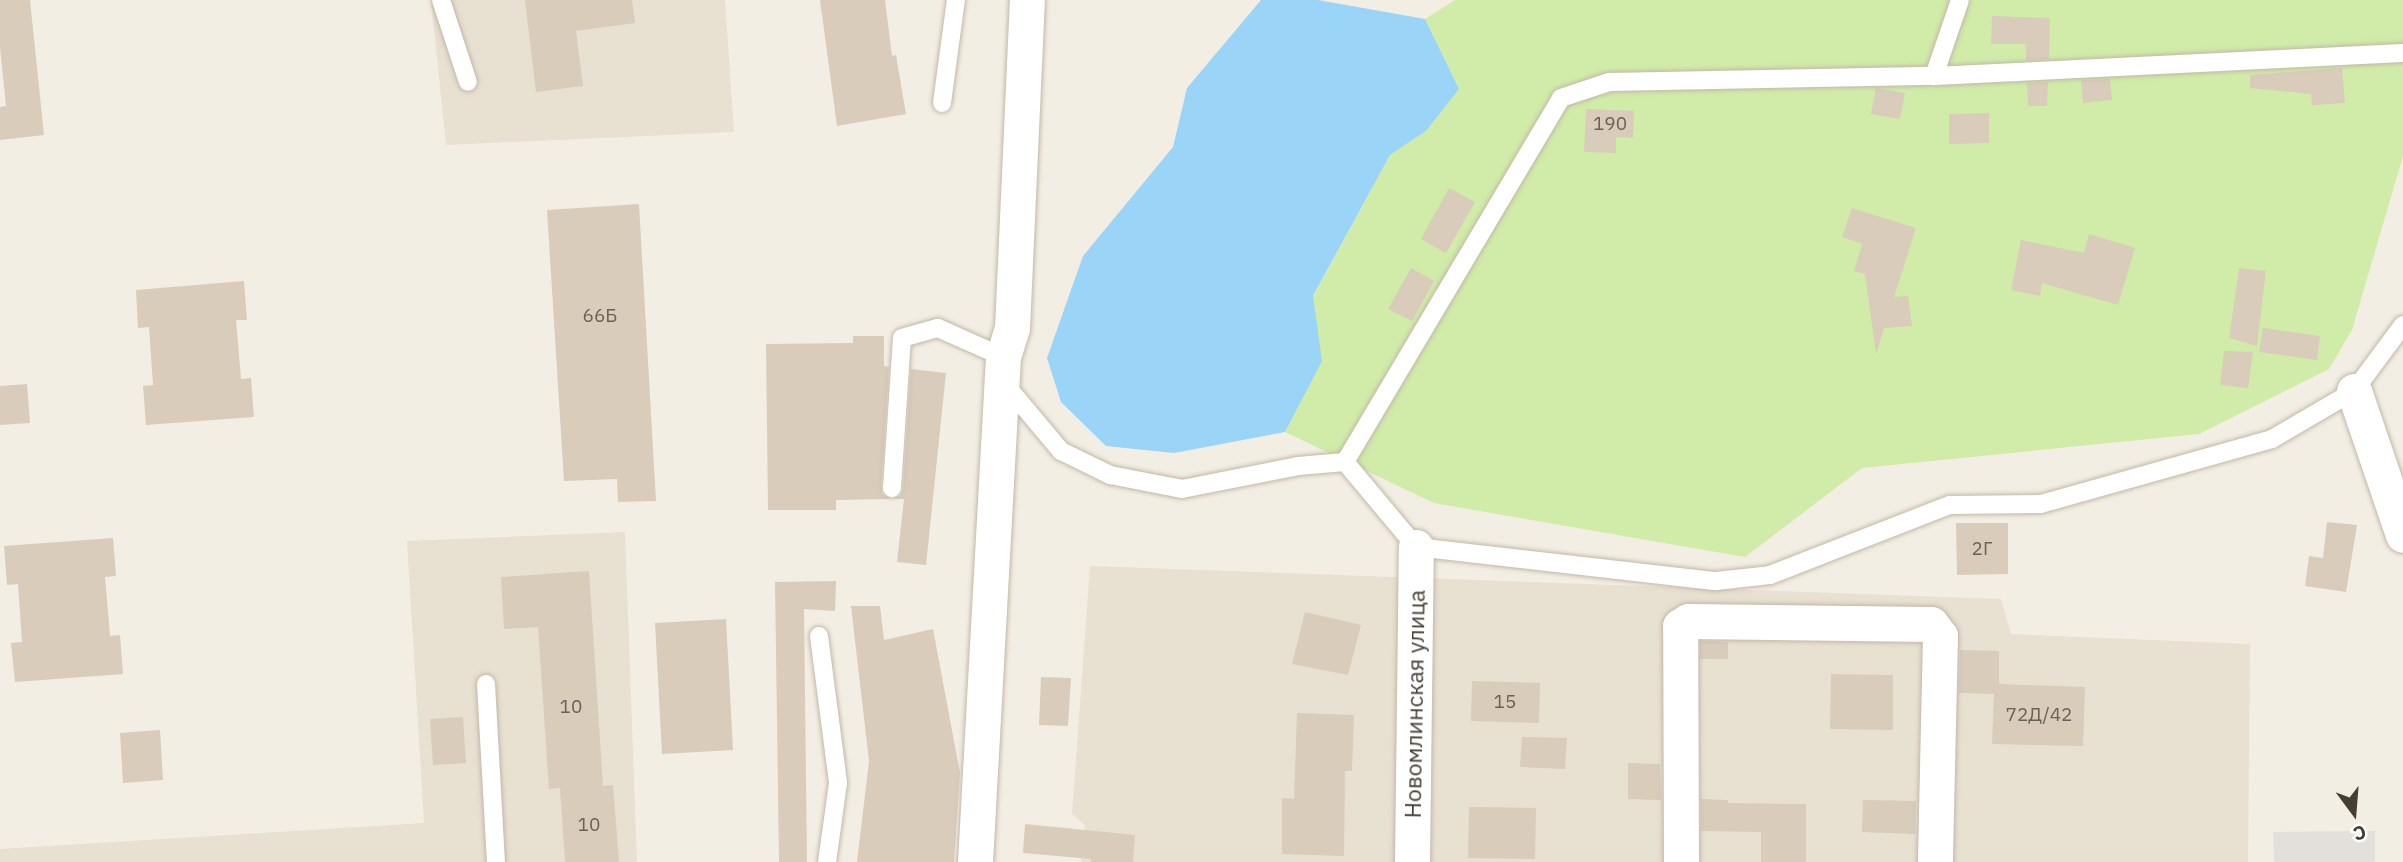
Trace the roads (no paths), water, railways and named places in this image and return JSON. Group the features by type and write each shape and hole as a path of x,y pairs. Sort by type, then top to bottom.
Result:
{"street":[{"path":"975,862 1002,368 1012,328 1027,0"},
{"path":"2354,391 2403,535"},
{"name":"Новомлинская улица","path":"1412,862 1416,547"},
{"path":"1681,862 1680,626 1688,621 1931,624 1940,636 1935,862"}],"lane":[{"path":"441,0 467,82"},
{"path":"942,103 956,0"},
{"path":"1934,76 1960,0"},
{"path":"1345,462 1560,98 1609,82 1934,76 2403,53"},
{"path":"1345,462 1416,547 1716,581 1770,576 1950,505 2041,504 2272,439 2354,391 2403,325"},
{"path":"892,488 902,338 938,328 1002,368 1061,451 1110,475 1182,489 1298,466 1345,462"},
{"path":"819,636 838,783 827,862"},
{"path":"486,684 496,862"}],"water":[{"path":"1261,0 1318,0 1425,19 1459,89 1426,131 1390,155 1313,296 1322,361 1285,432 1174,453 1106,446 1061,402 1047,358 1083,256 1173,147 1187,88"}]}
